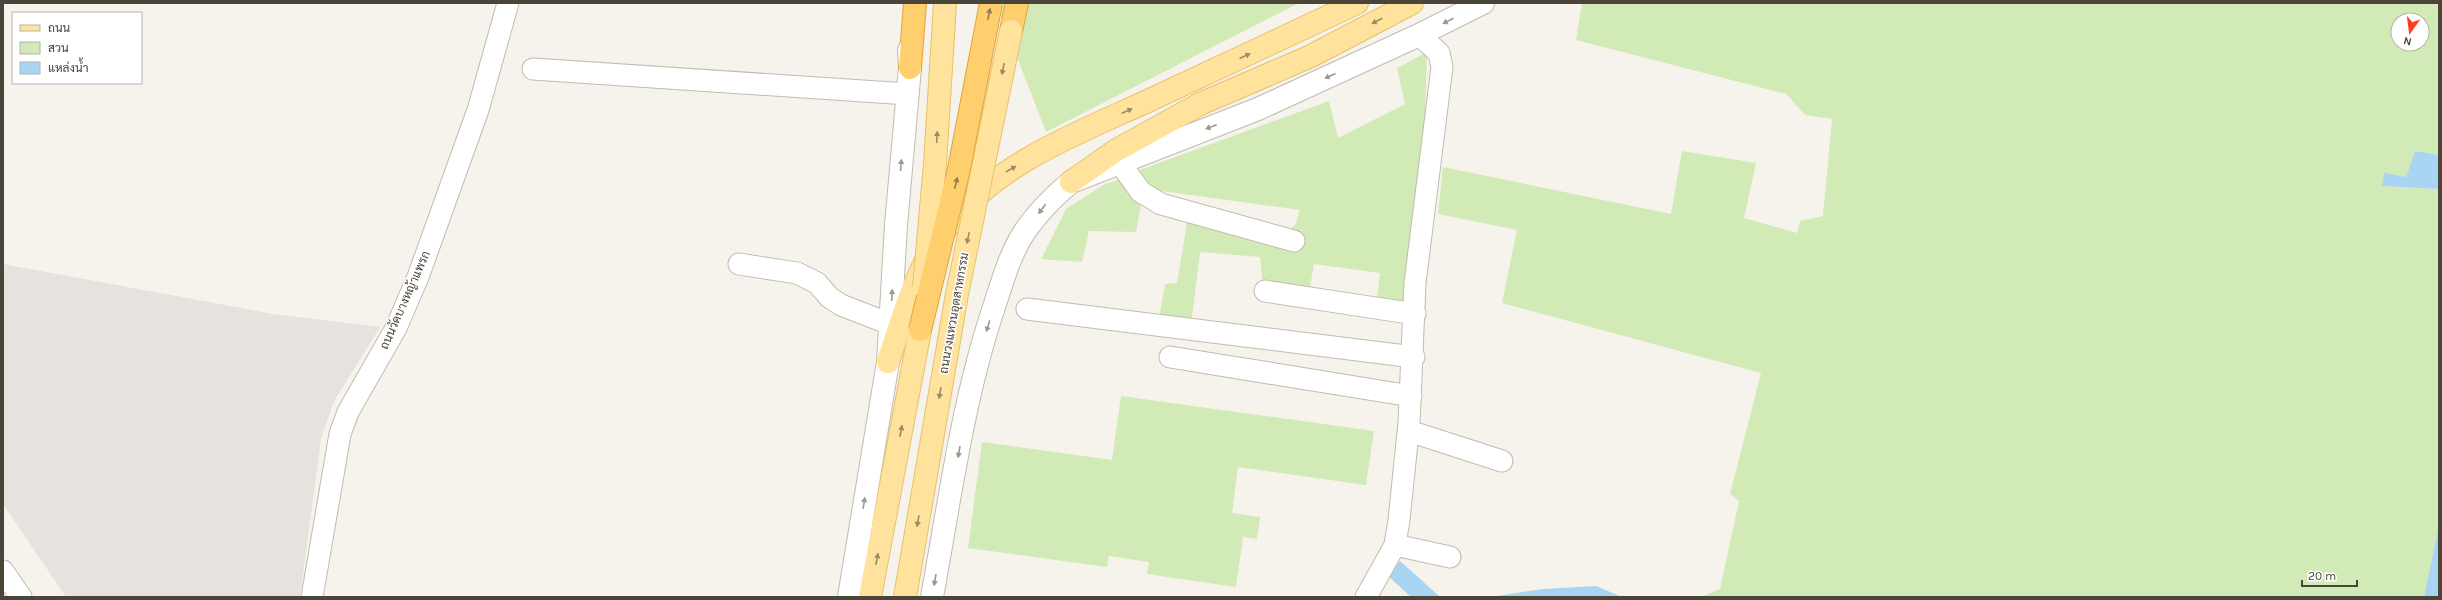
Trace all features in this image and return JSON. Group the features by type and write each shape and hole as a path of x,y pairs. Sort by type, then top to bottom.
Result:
{"highway":[{"path":"910,68 915,3"},
{"path":"920,330 959,169 991,3"},
{"path":"1011,31 1017,3"}],"main road":[{"path":"870,597 920,330 936,156 945,3"},
{"name":"ถนนวงแหวนอุตสาหกรรม","path":"905,597 957,294 1011,31 1021,3"},
{"path":"888,362 916,279 931,250 970,202 1000,176 1082,132 1357,3"},
{"path":"1071,182 1115,151 1200,104 1311,56 1412,3"}],"street":[{"name":"ถนนวัดบางหญ้าแพรก","path":"312,597 340,434 348,412 396,328 418,278 478,110 508,3"},
{"path":"849,597 888,362 896,224 910,68 905,3"},
{"path":"932,597 975,369 991,315 1007,269 1024,232 1046,203 1071,182 1258,109 1419,35 1483,3"},
{"path":"1366,597 1394,545 1409,431 1414,357 1416,283 1442,67 1440,53 1419,35"},
{"path":"533,69 908,94"},
{"path":"1120,163 1141,192 1161,204 1294,241"},
{"path":"739,264 797,273 817,283 830,297 841,305 890,324"},
{"path":"1265,291 1415,314"},
{"path":"1028,309 1414,357"},
{"path":"1170,357 1411,396"},
{"path":"1409,431 1502,461"},
{"path":"1394,545 1450,557"},
{"path":"3,571 21,597"}],"shaded area":[{"path":"3,264 273,314 380,327 334,401 321,439 300,597 66,597 3,504"}],"green space":[{"path":"996,3 1299,3 1046,132"},
{"path":"1582,3 2439,3 2439,155 2415,151 2406,177 2382,186 2439,189 2439,525 2424,597 1701,597 1720,589 1739,501 1730,494 1761,373 1502,303 1517,230 1438,214 1443,167 1671,214 1682,151 1756,163 1744,218 1797,233 1800,221 1823,216 1832,119 1805,115 1786,94 1576,40"},
{"path":"1427,52 1425,117 1405,301 1377,299 1380,273 1314,264 1309,293 1263,287 1260,257 1200,252 1191,325 1159,320 1165,284 1177,283 1188,217 1278,239 1295,225 1300,210 1148,189 1137,171 1329,101 1338,138 1405,104 1397,68"},
{"path":"1121,179 1141,204 1136,232 1089,231 1082,262 1041,259 1066,209 1105,184"},
{"path":"1121,396 1374,431 1366,485 1238,467 1232,513 1260,517 1257,539 1243,537 1236,587 1147,574 1149,562 1109,556 1107,567 968,548 982,442 1112,460"}],"water":[{"path":"2415,151 2439,155 2439,189 2382,186 2384,173 2406,177"},
{"path":"2439,525 2439,597 2424,597"},
{"path":"1400,561 1439,596 1450,597 1411,597 1387,575"},
{"path":"1596,586 1622,597 1490,597 1543,589"}]}
